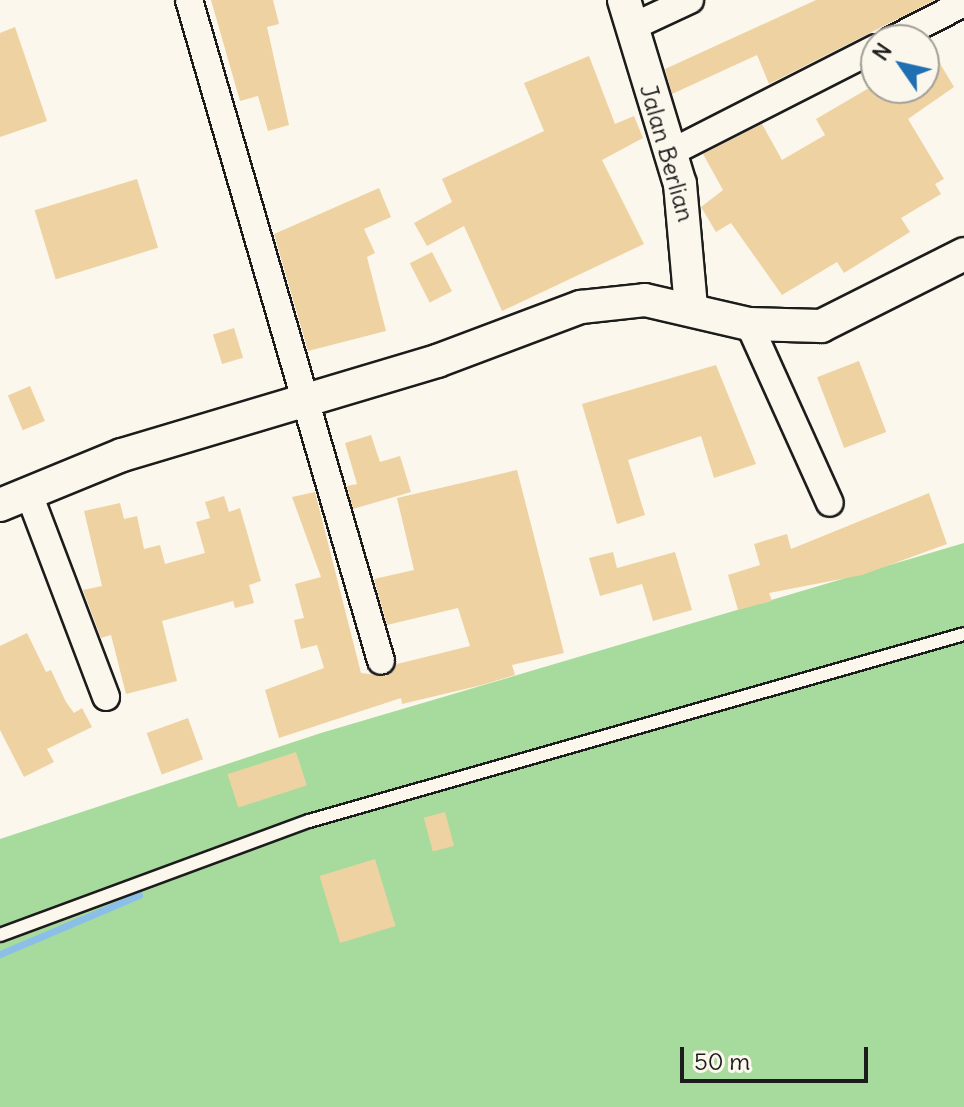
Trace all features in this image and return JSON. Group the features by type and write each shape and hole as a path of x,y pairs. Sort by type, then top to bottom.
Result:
{"street":[{"path":"189,0 381,661"},
{"path":"628,14 690,0"},
{"path":"923,24 964,3"},
{"name":"Jalan Berlian","path":"628,14 670,153 689,230 691,308"},
{"path":"670,153 860,56"},
{"path":"106,697 15,500 122,455 307,402 581,307 645,300 691,308 749,324 840,322 964,254"},
{"path":"749,324 830,503"}],"lane":[{"path":"0,935 309,821 964,634"}],"green space":[{"path":"964,543 964,1107 0,1107 0,839 321,733"}],"building":[{"path":"211,0 273,0 279,24 267,27 289,125 268,131 258,96 240,101"},
{"path":"816,0 935,0 888,24 860,24 860,38 769,84 757,55 672,94 665,69"},
{"path":"15,27 47,121 0,137 0,33"},
{"path":"589,56 615,124 634,116 643,138 602,160 644,244 502,311 464,226 427,246 414,223 452,202 442,179 544,131 524,83"},
{"path":"940,64 954,87 940,97"},
{"path":"860,93 860,104 930,104 908,119 944,179 935,184 941,194 901,218 910,232 844,273 837,262 782,295 731,223 716,232 701,207 723,190 703,154 762,124 782,160 825,135 816,119"},
{"path":"137,179 158,248 56,279 35,210"},
{"path":"379,188 391,217 364,229 375,253 367,257 386,331 308,351 274,234"},
{"path":"432,252 452,291 430,303 410,263"},
{"path":"234,328 243,358 222,364 213,334"},
{"path":"859,361 886,432 844,448 817,377"},
{"path":"716,365 756,464 714,478 701,436 628,460 645,515 617,524 582,404"},
{"path":"30,386 45,421 23,430 8,395"},
{"path":"371,435 380,462 400,456 411,492 353,509 347,486 357,484 345,443"},
{"path":"517,470 564,653 512,665 515,675 482,685 402,704 401,698 279,738 265,690 324,668 317,645 301,649 294,620 304,618 295,584 321,577 292,497 315,492 361,673 385,676 397,664 470,646 458,608 387,625 374,579 414,570 397,498"},
{"path":"929,493 947,544 862,575 769,593 772,601 738,610 728,575 760,565 754,544 787,534 791,549"},
{"path":"224,496 229,512 240,508 261,581 249,585 254,603 235,608 233,601 162,621 177,681 126,694 111,635 101,638 83,590 102,586 84,511 120,503 124,519 137,516 144,549 160,545 165,564 205,553 196,522 210,518 205,502"},
{"path":"613,552 617,568 675,552 692,610 653,621 642,584 600,596 589,558"},
{"path":"27,633 46,672 51,670 66,702 74,713 82,708 92,727 47,749 54,762 24,777 0,730 0,646"},
{"path":"188,718 203,759 162,774 147,733"},
{"path":"296,752 307,785 238,808 228,774"},
{"path":"445,812 454,846 433,852 424,818"},
{"path":"375,859 395,926 340,943 320,876"}],"waterway":[{"path":"0,954 139,895"}]}
